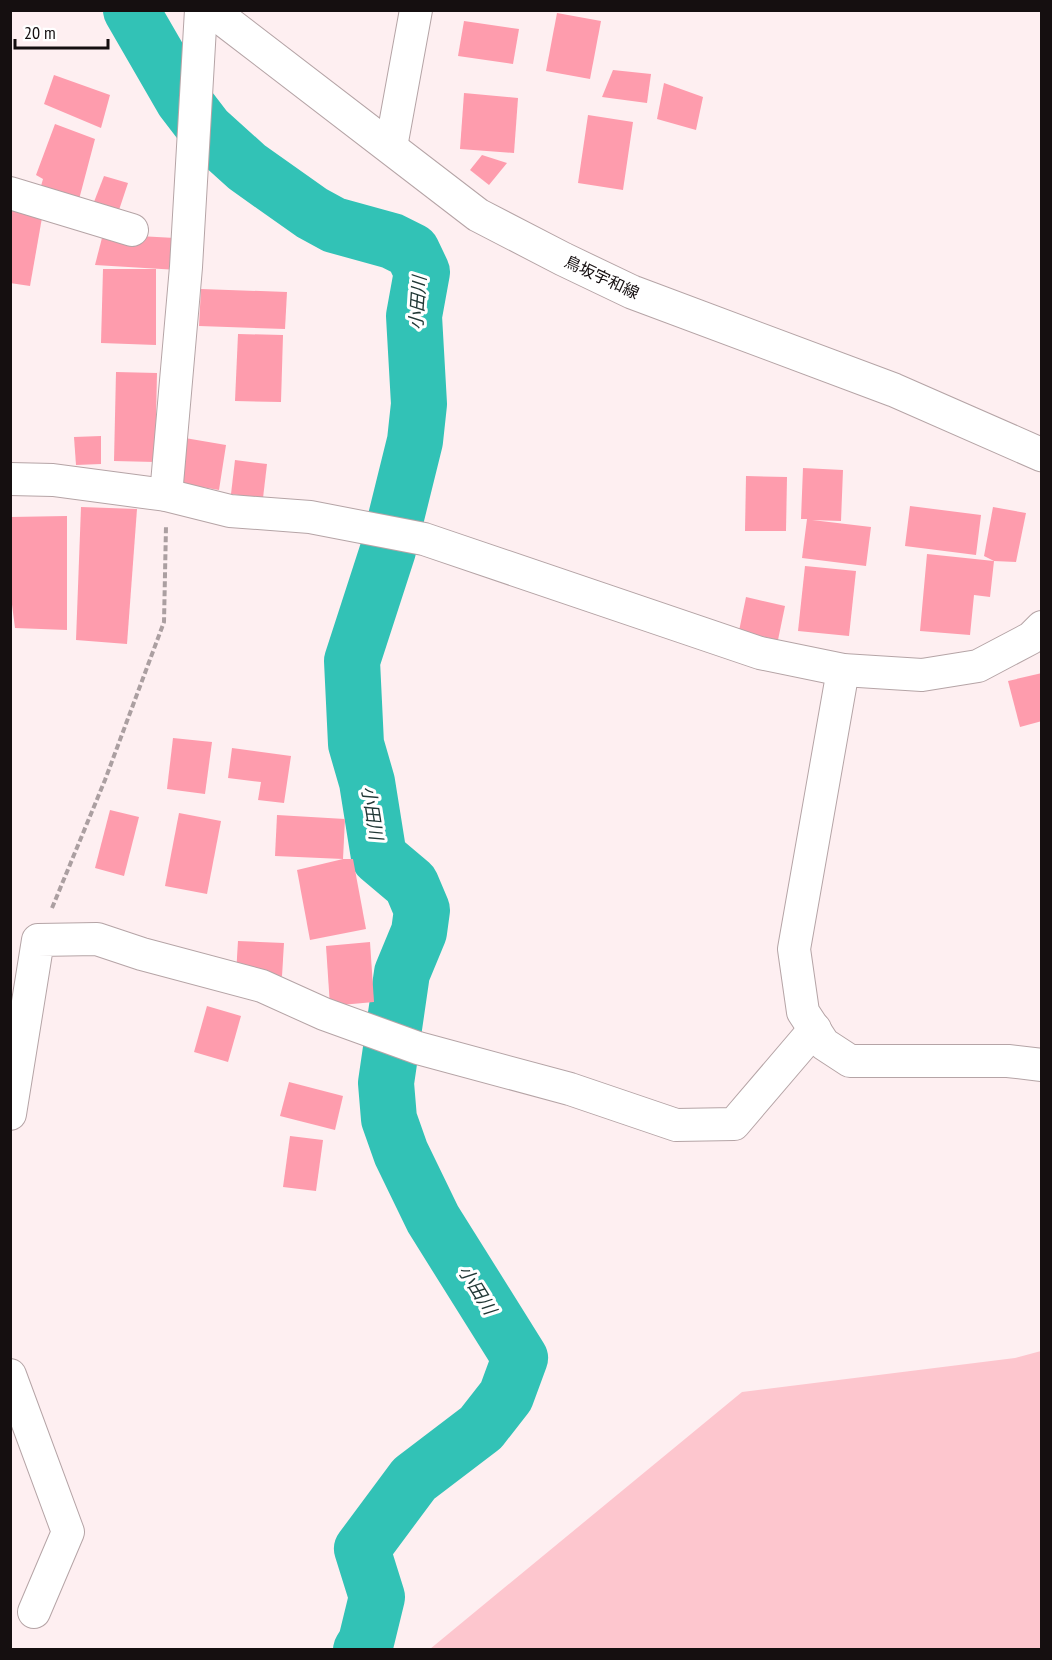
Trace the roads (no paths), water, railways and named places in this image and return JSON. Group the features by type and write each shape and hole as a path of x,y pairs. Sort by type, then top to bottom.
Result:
{"main road":[{"name":"鳥坂宇和線","path":"211,10 478,215 622,287 894,390 1041,455"}],"street":[{"path":"166,495 186,267 201,10"},
{"path":"391,147 416,10"},
{"path":"10,193 132,230"},
{"path":"10,479 53,480 166,495 230,511 310,517 424,539 760,653 843,670 922,675 978,666 1031,638 1041,627"},
{"path":"843,670 795,949 803,1012 824,1044 850,1061 1008,1061 1041,1065"},
{"path":"10,1114 17,1036 38,940 97,939 142,954 262,986 324,1014 418,1048 570,1089 676,1125 734,1124 814,1029"},
{"path":"10,1375 68,1532 34,1612"}],"waterway":[{"name":"小田川","path":"131,10 183,100 206,130 247,167 312,213 334,225 392,241 412,251 422,272 414,316 419,404 415,441 388,550 352,661 356,744 367,782 379,857 411,884 422,910 419,932 402,973 386,1083 389,1119 401,1153 433,1219 520,1358 506,1396 481,1428 414,1479 362,1549 377,1597 366,1642 361,1650"}]}
